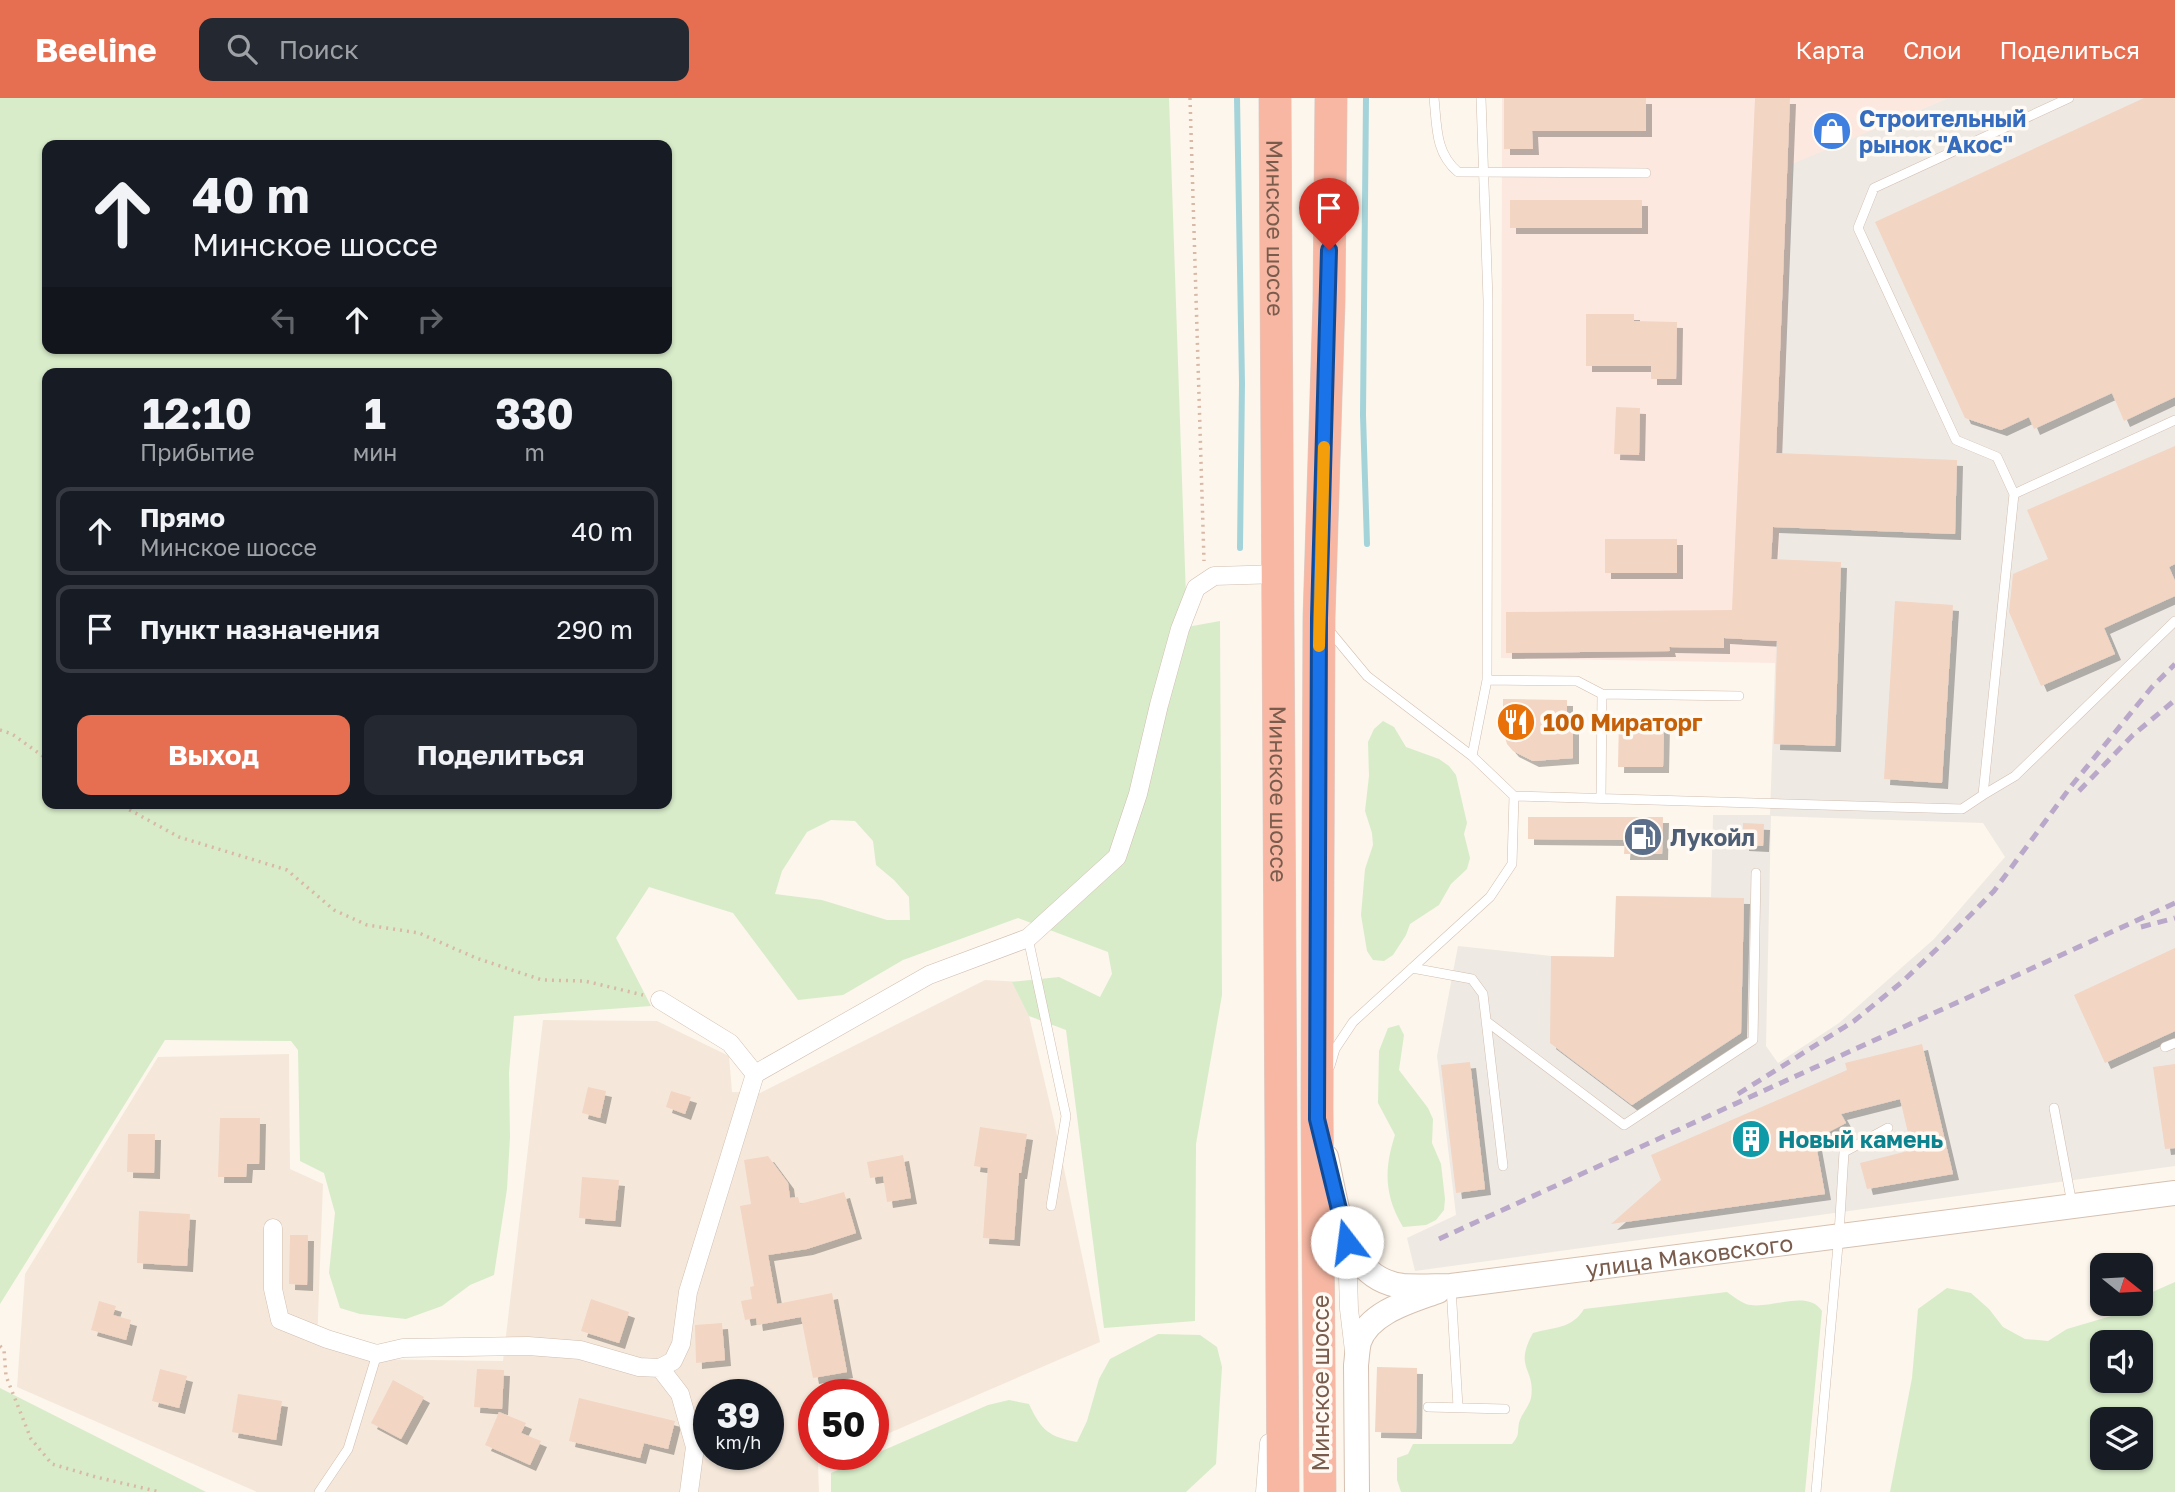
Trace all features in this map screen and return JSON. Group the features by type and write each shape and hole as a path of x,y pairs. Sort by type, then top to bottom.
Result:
{"highway":[{"name":"Минское шоссе","path":"1275,98 1283,1492"},
{"name":"Минское шоссе","path":"1320,1492 1317,1114 1319,618 1329,301 1331,98"}],"main road":[{"name":"улица Маковского","path":"1317,1114 1347,1242 1360,1264 1377,1278 1401,1286 1451,1286 1839,1234 2175,1193"},
{"path":"1357,1492 1356,1365 1358,1345 1363,1334 1376,1319 1400,1305 1451,1286"}],"street":[{"path":"273,1228 273,1289 280,1320 327,1339 377,1354 403,1348 528,1346 580,1350 639,1367 660,1368 673,1361 681,1344 688,1292 755,1074 929,975 1028,938 1117,857 1138,794 1180,629 1196,588 1214,576 1277,574"},
{"path":"660,1000 730,1043 755,1074"},
{"path":"1347,1242 1349,1309 1356,1365"},
{"path":"1265,1492 1282,1300"},
{"path":"660,1368 680,1394 695,1447 689,1492"}],"lane":[{"path":"1434,98 1439,147 1447,164 1458,172 1646,173"},
{"path":"1472,756 1487,680 1488,300 1481,98"},
{"path":"1983,795 2014,494 1997,457 1956,440 1858,228 1874,188 2069,98"},
{"path":"2014,494 2175,420"},
{"path":"1319,618 1367,676 1472,756 1514,796 1962,809 2015,776 2175,621"},
{"path":"1487,680 1577,681 1602,694 1739,696"},
{"path":"1601,798 1602,694"},
{"path":"1317,1114 1335,1049 1353,1022 1490,897 1512,864 1514,796"},
{"path":"1486,1021 1624,1125 1753,1040 1756,873"},
{"path":"1028,938 1066,1116 1051,1206"},
{"path":"1412,968 1472,979 1483,994 1503,1166"},
{"path":"2165,1047 2175,1043"},
{"path":"2054,1108 2072,1206"},
{"path":"1816,1492 1844,1152 1888,1128"},
{"path":"1451,1286 1458,1407"},
{"path":"319,1492 348,1449 377,1354"},
{"path":"1428,1407 1505,1409"}],"path":[{"path":"1190,98 1205,582"},
{"path":"0,730 12,734 42,755"},
{"path":"128,809 179,837 287,870 334,910 366,925 419,933 475,958 542,980 585,981 660,1000"},
{"path":"0,1346 4,1350 6,1376 31,1439 52,1464 160,1492"}],"shaded area":[{"path":"1502,98 1948,98 1792,165 1776,663 1501,658"},
{"path":"1948,98 2175,98 2175,1166 1415,1271 1407,1238 1456,1215 1437,1056 1458,946 1551,956 1614,957 1616,896 1711,897 1713,815 1770,815 1792,164","holes":["1771,816 1983,823 2005,857 1934,939 1839,1023 1778,1063 1766,1046"]},
{"path":"985,980 1021,982 1054,1121 1100,1342 889,1433 889,1379 798,1379 798,1470 818,1470 819,1492 257,1492 17,1387 25,1274 158,1057 289,1054 290,1169 323,1184 317,1344 361,1359 503,1361 543,1020 657,1021 729,1056 732,1092 760,1093"}],"green space":[{"path":"0,98 1169,98 1187,627 1220,621 1222,995 1196,1144 1195,1321 1104,1328 1066,1030 1029,1016 1012,982 1059,977 1100,997 1112,974 1108,952 1018,918 903,960 843,995 798,1000 733,913 649,887 616,938 651,1006 514,1016 509,1072 510,1137 507,1189 494,1275 470,1285 442,1306 406,1319 360,1314 340,1308 329,1273 335,1213 324,1173 300,1161 298,1050 291,1041 165,1040 0,1304","holes":["831,820 855,821 873,841 876,865 909,897 910,920 887,920 822,900 775,894 782,871 807,832"]},
{"path":"1383,721 1394,727 1406,747 1439,759 1456,775 1467,823 1464,834 1470,858 1467,869 1451,884 1439,905 1410,924 1393,955 1384,961 1373,960 1367,951 1361,915 1365,869 1373,845 1365,811 1369,776 1368,742 1374,729"},
{"path":"1399,1025 1404,1035 1399,1070 1428,1108 1433,1119 1432,1143 1441,1164 1445,1199 1444,1210 1436,1220 1426,1225 1403,1227 1392,1204 1388,1182 1389,1159 1395,1135 1378,1103 1379,1051 1388,1028"},
{"path":"2175,1282 2175,1492 1890,1492 1912,1378 1918,1309 1947,1288 1971,1293 1989,1309 2003,1327 2025,1339 2048,1341 2067,1329 2111,1316 2153,1316 2153,1292"},
{"path":"1727,1292 1746,1304 1807,1301 1822,1311 1805,1492 1401,1492 1397,1480 1397,1458 1408,1454 1413,1444 1512,1444 1531,1398 1531,1380 1525,1354 1533,1333 1568,1324 1584,1309"},
{"path":"1158,1334 1200,1335 1217,1347 1222,1367 1216,1464 1186,1492 831,1492 831,1473 838,1470 889,1470 889,1448 988,1405 1009,1400 1029,1404 1047,1431 1059,1438 1077,1442 1087,1421 1099,1379 1110,1359"},
{"path":"0,1388 206,1492 0,1492"}],"building":[{"path":"1504,98 1646,98 1646,131 1532,131 1533,149 1504,149"},
{"path":"1755,98 1790,98 1776,453 1957,460 1955,534 1773,527 1771,559 1841,562 1835,746 1774,744 1777,641 1724,638 1724,648 1669,647 1670,651 1506,653 1506,612 1732,610"},
{"path":"2144,98 2175,98 2175,397 2124,421 2112,393 2034,429 2029,417 2001,430 1965,418 1875,222"},
{"path":"1510,200 1642,200 1642,228 1510,228"},
{"path":"1586,314 1634,314 1634,321 1677,322 1676,379 1651,379 1651,366 1586,366"},
{"path":"1616,407 1640,408 1639,455 1614,454"},
{"path":"2175,446 2175,564 2169,567 2175,581 2175,596 2104,628 2115,654 2041,686 2009,612 2013,574 2048,559 2027,510"},
{"path":"1605,539 1677,539 1677,573 1605,573"},
{"path":"1895,601 1953,605 1942,783 1884,779"},
{"path":"1503,699 1567,700 1567,713 1573,713 1573,758 1533,761 1513,751 1507,744 1500,721 1503,721"},
{"path":"1619,720 1664,721 1663,767 1618,767"},
{"path":"1528,817 1663,817 1662,854 1624,854 1625,840 1528,839"},
{"path":"1743,823 1764,824 1763,846 1743,845"},
{"path":"1616,896 1744,898 1741,1033 1632,1105 1550,1043 1551,956 1614,957"},
{"path":"2175,948 2175,1031 2105,1063 2074,995"},
{"name":"Новый камень","path":"1922,1044 1953,1174 1867,1189 1860,1163 1912,1150 1900,1099 1841,1114 1846,1123 1815,1139 1825,1194 1611,1224 1661,1180 1651,1155 1847,1070 1845,1063"},
{"path":"1470,1062 1485,1189 1456,1193 1441,1065"},
{"path":"2175,1064 2175,1148 2165,1149 2153,1067"},
{"path":"588,1087 606,1091 600,1118 582,1113"},
{"path":"671,1091 691,1097 685,1114 666,1107"},
{"path":"220,1118 260,1118 259,1164 247,1164 246,1177 218,1177"},
{"path":"980,1127 1027,1134 1019,1173 1014,1240 983,1238 988,1168 974,1166"},
{"path":"128,1134 155,1134 154,1173 127,1172"},
{"path":"903,1155 911,1198 887,1202 883,1176 870,1178 867,1162"},
{"path":"768,1156 788,1183 790,1198 798,1197 800,1204 844,1192 856,1233 807,1249 768,1255 777,1304 832,1293 847,1372 813,1378 801,1317 757,1325 756,1318 745,1320 741,1301 752,1299 750,1287 754,1286 740,1206 751,1204 744,1160"},
{"path":"582,1177 619,1180 615,1221 579,1218"},
{"path":"139,1211 190,1214 187,1266 137,1263"},
{"path":"290,1235 308,1235 307,1285 289,1284"},
{"path":"591,1299 629,1312 619,1343 581,1331"},
{"path":"99,1301 116,1306 113,1315 131,1320 126,1340 91,1330"},
{"path":"722,1323 725,1360 696,1363 695,1325"},
{"path":"1377,1367 1417,1368 1416,1433 1375,1432"},
{"path":"160,1369 187,1376 179,1408 152,1401"},
{"path":"477,1369 504,1370 502,1409 474,1407"},
{"path":"393,1380 424,1397 401,1439 371,1423"},
{"path":"238,1394 282,1401 276,1440 232,1432"},
{"path":"579,1398 675,1421 668,1449 644,1443 640,1458 569,1441"},
{"path":"499,1412 526,1423 521,1433 541,1441 530,1465 485,1445"}],"waterway":[{"path":"1237,98 1242,383 1240,548"},
{"path":"1366,98 1363,415 1367,544"}],"railway":[{"path":"1738,1094 1854,1021 1902,982 1940,946 1994,891 2072,785 2152,687 2175,664"},
{"path":"2079,791 2133,735 2175,700"},
{"path":"1439,1239 2175,903"},
{"path":"2141,927 2175,918"}],"slow traffic":[{"path":"1319,646 1324,447"}],"place":[{"name":"Строительный рынок \"Акос\"","path":"1832,131"},
{"name":"100 Мираторг","path":"1516,722"},
{"name":"Лукойл","path":"1643,837"},
{"name":"Новый камень","path":"1751,1139"}],"route":[{"path":"1329,250 1319,618 1317,1119 1347,1242"}]}
